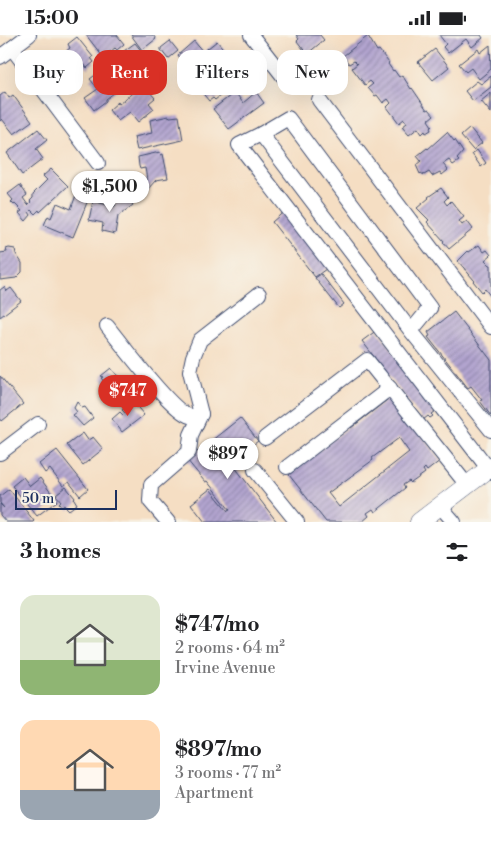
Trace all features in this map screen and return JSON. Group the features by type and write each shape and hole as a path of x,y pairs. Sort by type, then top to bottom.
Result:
{"main road":[{"path":"419,522 490,469"}],"street":[{"path":"0,57 29,35"},
{"path":"251,35 277,68"},
{"path":"12,48 98,163"},
{"path":"319,100 491,327"},
{"path":"411,331 430,308 288,117 239,145 490,469"},
{"path":"261,134 411,331 491,430"},
{"path":"168,522 150,501 150,485 189,452 191,435 201,414 190,371 193,357 200,340 259,294"},
{"path":"107,326 150,379 180,411 190,416 201,414"},
{"path":"265,438 367,360 467,485"},
{"path":"287,467 390,388"},
{"path":"0,453 38,424"},
{"path":"255,469 297,522"},
{"path":"440,506 454,522"}],"building":[{"path":"86,35 117,35 124,44 117,50 115,48 112,50 98,50"},
{"path":"131,35 153,35 156,39 142,50"},
{"path":"296,35 320,35 324,40 312,50 304,50 297,41 299,39"},
{"path":"439,35 481,35 483,38 472,47 466,39 448,53 443,47 446,44"},
{"path":"368,36 393,71 399,77 402,75 427,110 429,109 434,115 428,120 432,126 431,130 426,133 425,131 422,134 418,128 409,135 402,127 407,123 404,119 399,123 387,107 391,103 388,99 383,103 377,95 375,96 368,88 373,84 370,81 365,85 352,68 357,64 354,61 349,64 348,63 348,52"},
{"path":"77,37 93,57 91,58 93,63 87,68 83,65 83,50 68,50 70,48 68,44"},
{"path":"170,41 177,52 168,59 167,50 161,50"},
{"path":"194,41 201,50 184,50"},
{"path":"217,41 224,50 206,50"},
{"path":"135,43 141,50 125,50"},
{"path":"490,45 491,69 479,79 471,68 466,72 459,64 478,49 480,53"},
{"path":"435,49 449,67 433,80 418,62"},
{"path":"491,76 491,87 473,101 465,91 477,81 481,84"},
{"path":"5,92 9,98 13,95 32,121 14,134 2,119 0,121 0,96"},
{"path":"93,92 93,95 111,95 94,110 85,98"},
{"path":"491,93 491,113 481,101"},
{"path":"130,95 152,95 155,98 149,103 154,109 138,122 130,112 118,121 109,110 118,102 119,104"},
{"path":"204,95 221,95 215,100 213,98 209,101"},
{"path":"231,95 237,95 243,103 252,95 258,95 264,103 229,129 213,109"},
{"path":"179,116 183,140 137,150 134,137 152,133 150,120"},
{"path":"470,128 482,143 473,150 461,136"},
{"path":"38,129 47,140 36,149 43,159 22,175 7,153"},
{"path":"447,132 463,152 457,159 459,161 453,165 449,160 443,164 448,170 442,175 440,172 432,176 429,172 424,175 420,174 416,165 421,161 417,156"},
{"path":"477,150 486,163 481,167 472,154"},
{"path":"160,152 161,155 163,154 168,178 156,180 138,200 128,190 137,180 142,185 147,179 145,168 140,169 138,157"},
{"path":"51,169 68,186 40,212 39,210 35,214 31,210 29,212 31,215 26,221 19,213 22,211 11,202 13,200 8,194 20,185 27,195 23,198 28,205 33,198 33,194 47,180 43,176"},
{"path":"441,188 448,197 444,201 447,205 451,201 464,217 459,221 462,225 467,221 473,229 449,249 427,222 429,220 417,208"},
{"path":"125,193 133,205 118,216 115,234 102,231 103,223 89,220 93,201 114,207 116,205 114,202"},
{"path":"76,195 88,200 73,237 44,225 48,216 51,218 57,203 71,209"},
{"path":"286,210 330,266 315,277 272,222"},
{"path":"479,245 484,252 487,250 491,255 485,260 491,265 491,297 485,289 482,292 458,261 468,251"},
{"path":"6,249 15,249 22,263 22,272 16,278 0,280 0,253 7,252"},
{"path":"321,274 344,304 339,308 315,278"},
{"path":"4,287 7,291 11,288 21,301 0,317 0,290"},
{"path":"454,312 491,360 491,416 471,386 468,388 428,337 430,336 428,332"},
{"path":"377,330 438,409 431,414 433,416 430,418 428,416 423,420 362,341"},
{"path":"111,368 124,383 113,392 101,378"},
{"path":"0,376 23,404 2,421 0,418"},
{"path":"391,397 441,460 427,471 425,468 423,470 425,473 411,483 409,481 403,485 405,488 375,512 373,509 367,513 369,516 362,522 326,522 289,475 350,426 351,428","holes":["399,438 409,452 339,507 328,493"]},
{"path":"77,402 82,408 85,407 93,418 83,426 73,415 77,412 74,408"},
{"path":"133,402 144,415 122,432 112,419 120,412 123,415 125,413 122,410"},
{"path":"240,418 258,441 231,462 277,522 205,522 191,504 210,489 228,511 230,510 187,460"},
{"path":"83,433 88,440 93,437 103,449 83,465 67,445"},
{"path":"57,450 88,489 80,496 69,482 63,486 50,469 45,473 39,464"},
{"path":"23,477 30,486 40,478 57,501 37,516 12,486"},
{"path":"66,487 75,498 77,504 69,510 64,505 62,507 59,503 61,501 56,495"},
{"path":"9,489 33,522 6,522 0,515 0,504 4,508 0,503 0,496"}]}
